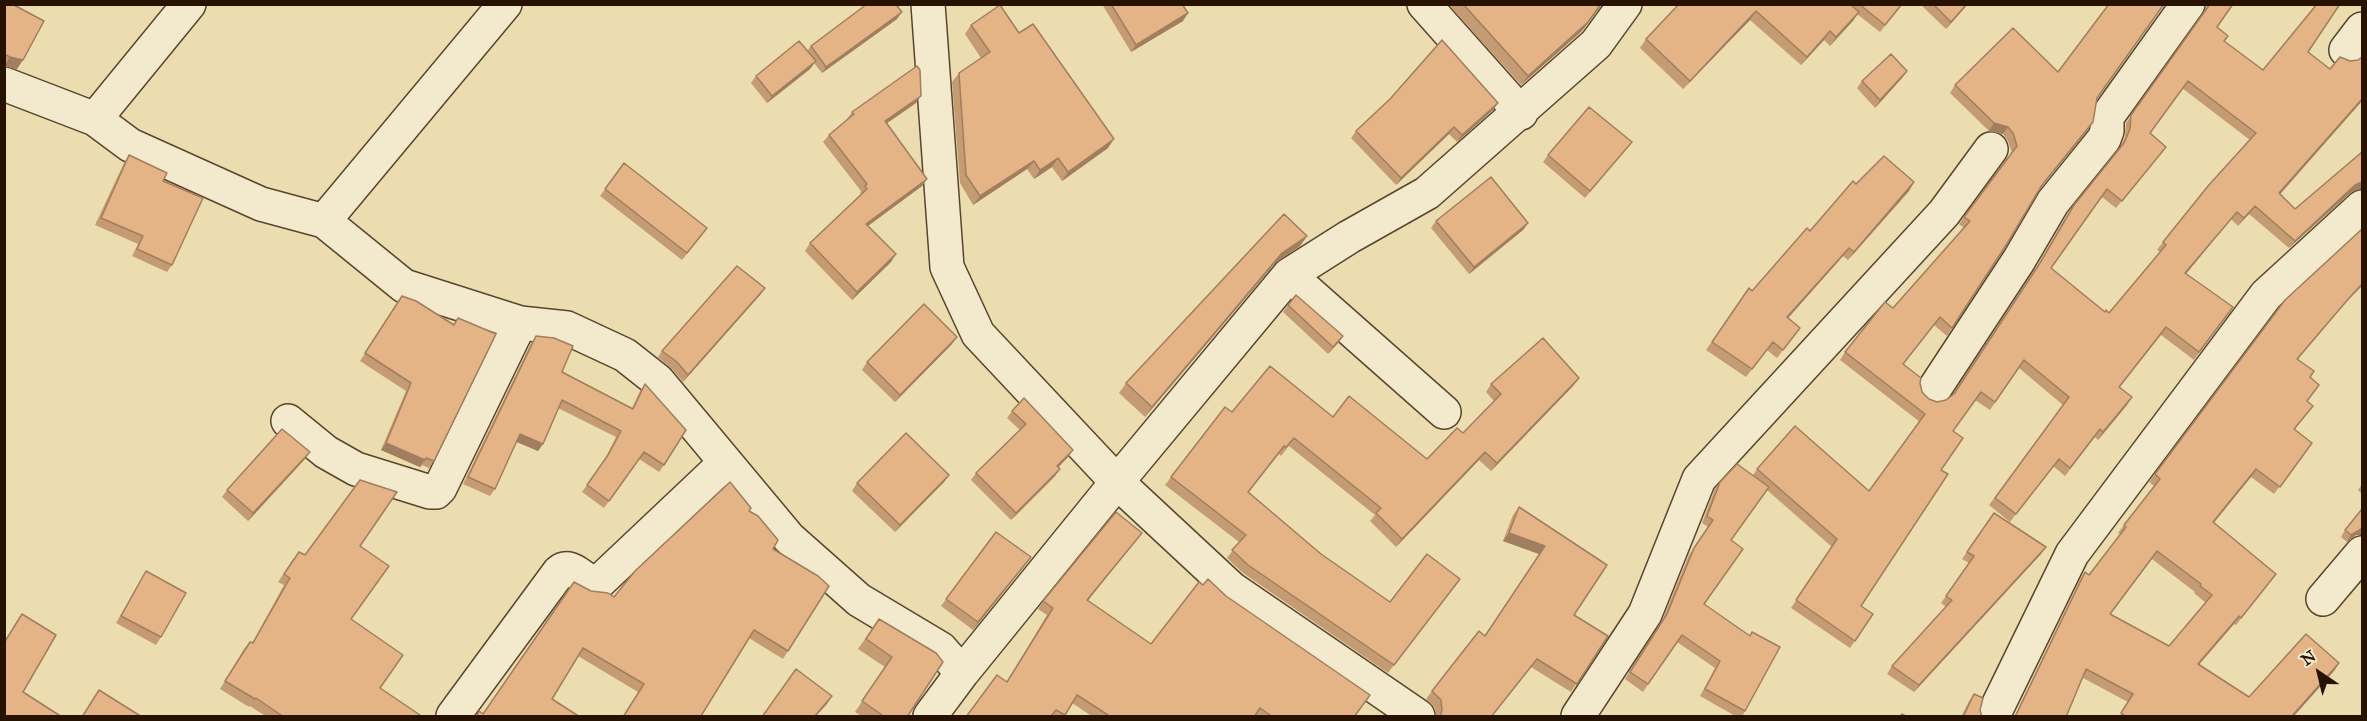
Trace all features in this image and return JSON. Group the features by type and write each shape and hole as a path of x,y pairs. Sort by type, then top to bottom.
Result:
{"street":[{"path":"95,119 189,4"},
{"path":"324,221 505,4"},
{"path":"928,4 947,267 978,334 1117,482 1230,588 1376,706 1418,717"},
{"path":"1424,4 1521,113"},
{"path":"930,717 962,673 1117,482 1289,275 1349,237 1427,193 1521,113 1596,44 1624,4"},
{"path":"1932,391 2019,260 2053,202 2104,139 2107,131 2107,117 2187,4"},
{"path":"4,84 95,119 130,145 251,200 324,221 404,286 520,323 567,328 625,355 658,381 789,538 859,600 941,649 962,673"},
{"path":"1578,717 1645,614 1699,479 1944,213 1991,150"},
{"path":"1993,717 2072,554 2266,295 2362,207"},
{"path":"1289,275 1444,412"},
{"path":"288,421 326,452 356,469 436,492 440,488 520,323"},
{"path":"453,716 559,572 564,568 569,568 592,583 598,583 725,463"},
{"path":"2323,599 2362,553"}],"building":[{"path":"4,4 12,4 44,21 23,60 4,54"},
{"path":"867,4 898,4 902,12 826,67 811,46"},
{"path":"1111,4 1182,4 1188,13 1136,45"},
{"path":"1463,4 1601,4 1588,22 1528,76"},
{"path":"1679,4 1850,4 1859,12 1836,37 1830,31 1807,57 1756,11 1690,81 1646,39"},
{"path":"1859,4 1902,4 1885,25"},
{"path":"1933,4 1967,4 1951,22"},
{"path":"2109,4 2164,4 2097,98 2093,122 2042,185 1952,328 1940,317 1903,364 1921,378 1922,392 1929,399 1937,402 1946,400 1954,394 2040,263 2074,205 2124,143 2130,129 2131,115 2210,4 2233,4 2217,27 2228,36 2224,41 2263,70 2317,4 2340,4 2308,52 2330,69 2340,57 2350,61 2362,57 2362,99 2279,193 2295,209 2362,152 2362,182 2355,185 2295,241 2255,206 2244,218 2237,212 2185,273 2233,307 2199,352 2166,327 2119,387 2132,397 2103,432 2100,429 2070,468 2059,459 2016,514 1995,498 2069,397 2024,360 1995,402 1981,392 1953,431 1963,438 1941,470 1948,474 1861,606 1873,614 1855,641 1796,600 1837,539 1757,469 1795,426 1869,491 1925,414 1845,352 1885,302 1893,308 1970,221 1964,217 2017,146 2013,133 2008,127 1994,123 1955,85 2013,28 2058,72","holes":["2188,81 2256,133 2208,186 2163,242 2166,245 2109,313 2051,268 2107,189 2122,201 2166,147 2150,133"]},
{"path":"1000,5 1019,33 1033,24 1114,139 1068,172 1058,158 1040,170 1034,161 980,196 966,175 959,73 990,52 971,25"},
{"path":"1442,40 1498,103 1462,135 1454,127 1401,178 1356,131 1390,99"},
{"path":"799,41 816,61 772,96 756,76"},
{"path":"1891,54 1907,71 1880,100 1862,81"},
{"path":"917,66 920,70 921,96 885,121 927,179 866,224 896,254 857,292 810,243 867,189 865,186 867,184 829,135 854,114 852,112"},
{"path":"1589,107 1632,142 1590,191 1548,155"},
{"path":"129,155 167,173 163,181 203,198 172,265 137,249 143,236 101,218"},
{"path":"1884,156 1914,182 1854,252 1849,248 1787,317 1800,328 1783,350 1773,342 1752,369 1712,342 1749,288 1752,291 1807,228 1810,231 1853,181 1856,184"},
{"path":"624,163 707,228 687,253 605,189"},
{"path":"1491,177 1528,223 1474,267 1436,221"},
{"path":"1284,214 1307,236 1282,253 1152,407 1126,383"},
{"path":"2362,229 2362,284 2297,359 2314,371 2310,377 2319,385 2307,401 2313,406 2294,429 2312,443 2280,487 2256,469 2213,522 2276,574 2241,618 2239,616 2198,664 2249,697 2306,634 2339,663 2291,717 2127,717 2121,713 2133,694 2086,669 2066,717 2015,717 2085,572 2089,575 2126,527 2124,525 2160,479 2155,474 2285,300","holes":["2157,551 2201,584 2200,586 2212,595 2169,646 2110,614"]},
{"path":"737,266 765,288 688,375 677,362 662,351"},
{"path":"1296,295 1343,336 1333,347 1288,305"},
{"path":"402,296 416,301 454,325 458,318 496,334 434,461 426,458 425,460 386,443 411,383 365,353"},
{"path":"924,304 957,337 900,395 867,362"},
{"path":"536,336 554,338 573,346 562,372 633,409 645,384 686,430 664,465 644,452 609,501 587,485 621,431 562,400 543,444 520,434 495,489 468,477"},
{"path":"1543,338 1579,378 1497,463 1485,452 1402,539 1376,513 1381,508 1294,438 1286,447 1284,446 1248,492 1321,554 1390,602 1427,554 1460,579 1394,665 1248,565 1232,550 1246,535 1171,477 1225,407 1232,412 1270,366 1333,417 1349,396 1427,459 1457,428 1463,433 1501,394 1491,384"},
{"path":"1024,398 1073,450 1057,466 1060,469 1016,513 976,473 1026,424 1012,411"},
{"path":"282,429 310,452 253,513 227,490"},
{"path":"906,433 949,475 900,525 857,483"},
{"path":"1737,464 1769,487 1731,540 1743,549 1704,604 1750,636 1752,632 1780,647 1745,711 1705,689 1720,661 1682,635 1648,684 1630,672 1667,614 1694,548 1713,520 1707,516 1720,482"},
{"path":"360,480 397,492 360,546 389,566 351,619 403,655 380,688 423,717 284,717 225,681 250,642 253,643 290,578 284,574 299,552 305,555"},
{"path":"730,482 751,508 749,511 758,516 778,540 773,549 818,576 829,586 788,651 754,630 702,717 623,717 644,684 583,648 552,699 580,717 476,717 479,711 483,714 574,582 591,591 608,593 614,597 635,571"},
{"path":"1519,507 1607,565 1574,615 1608,636 1577,684 1537,659 1491,717 1440,717 1441,700 1432,691 1479,631 1485,636 1545,546 1509,533"},
{"path":"2362,509 2362,529 2351,535 2345,530"},
{"path":"1116,512 1142,533 1087,600 1151,644 1199,582 1203,585 1208,579 1226,596 1370,695 1354,717 1273,717 1260,708 1254,717 1111,717 1077,695 1065,715 1056,710 1050,717 966,717 997,675 1007,682 1053,608 1043,601"},
{"path":"1994,513 2046,547 1919,685 1892,666 1952,600 1946,596 1974,556 1967,552"},
{"path":"996,532 1031,557 978,622 946,599"},
{"path":"146,571 186,593 161,637 121,616"},
{"path":"22,614 56,635 23,692 62,717 4,717 4,643"},
{"path":"879,619 936,653 943,662 907,717 885,717 862,701 892,657 866,639"},
{"path":"796,669 832,696 814,717 762,717"},
{"path":"99,690 142,717 82,717"},
{"path":"1974,694 1983,698 1980,710 1982,717 1963,717"}]}
